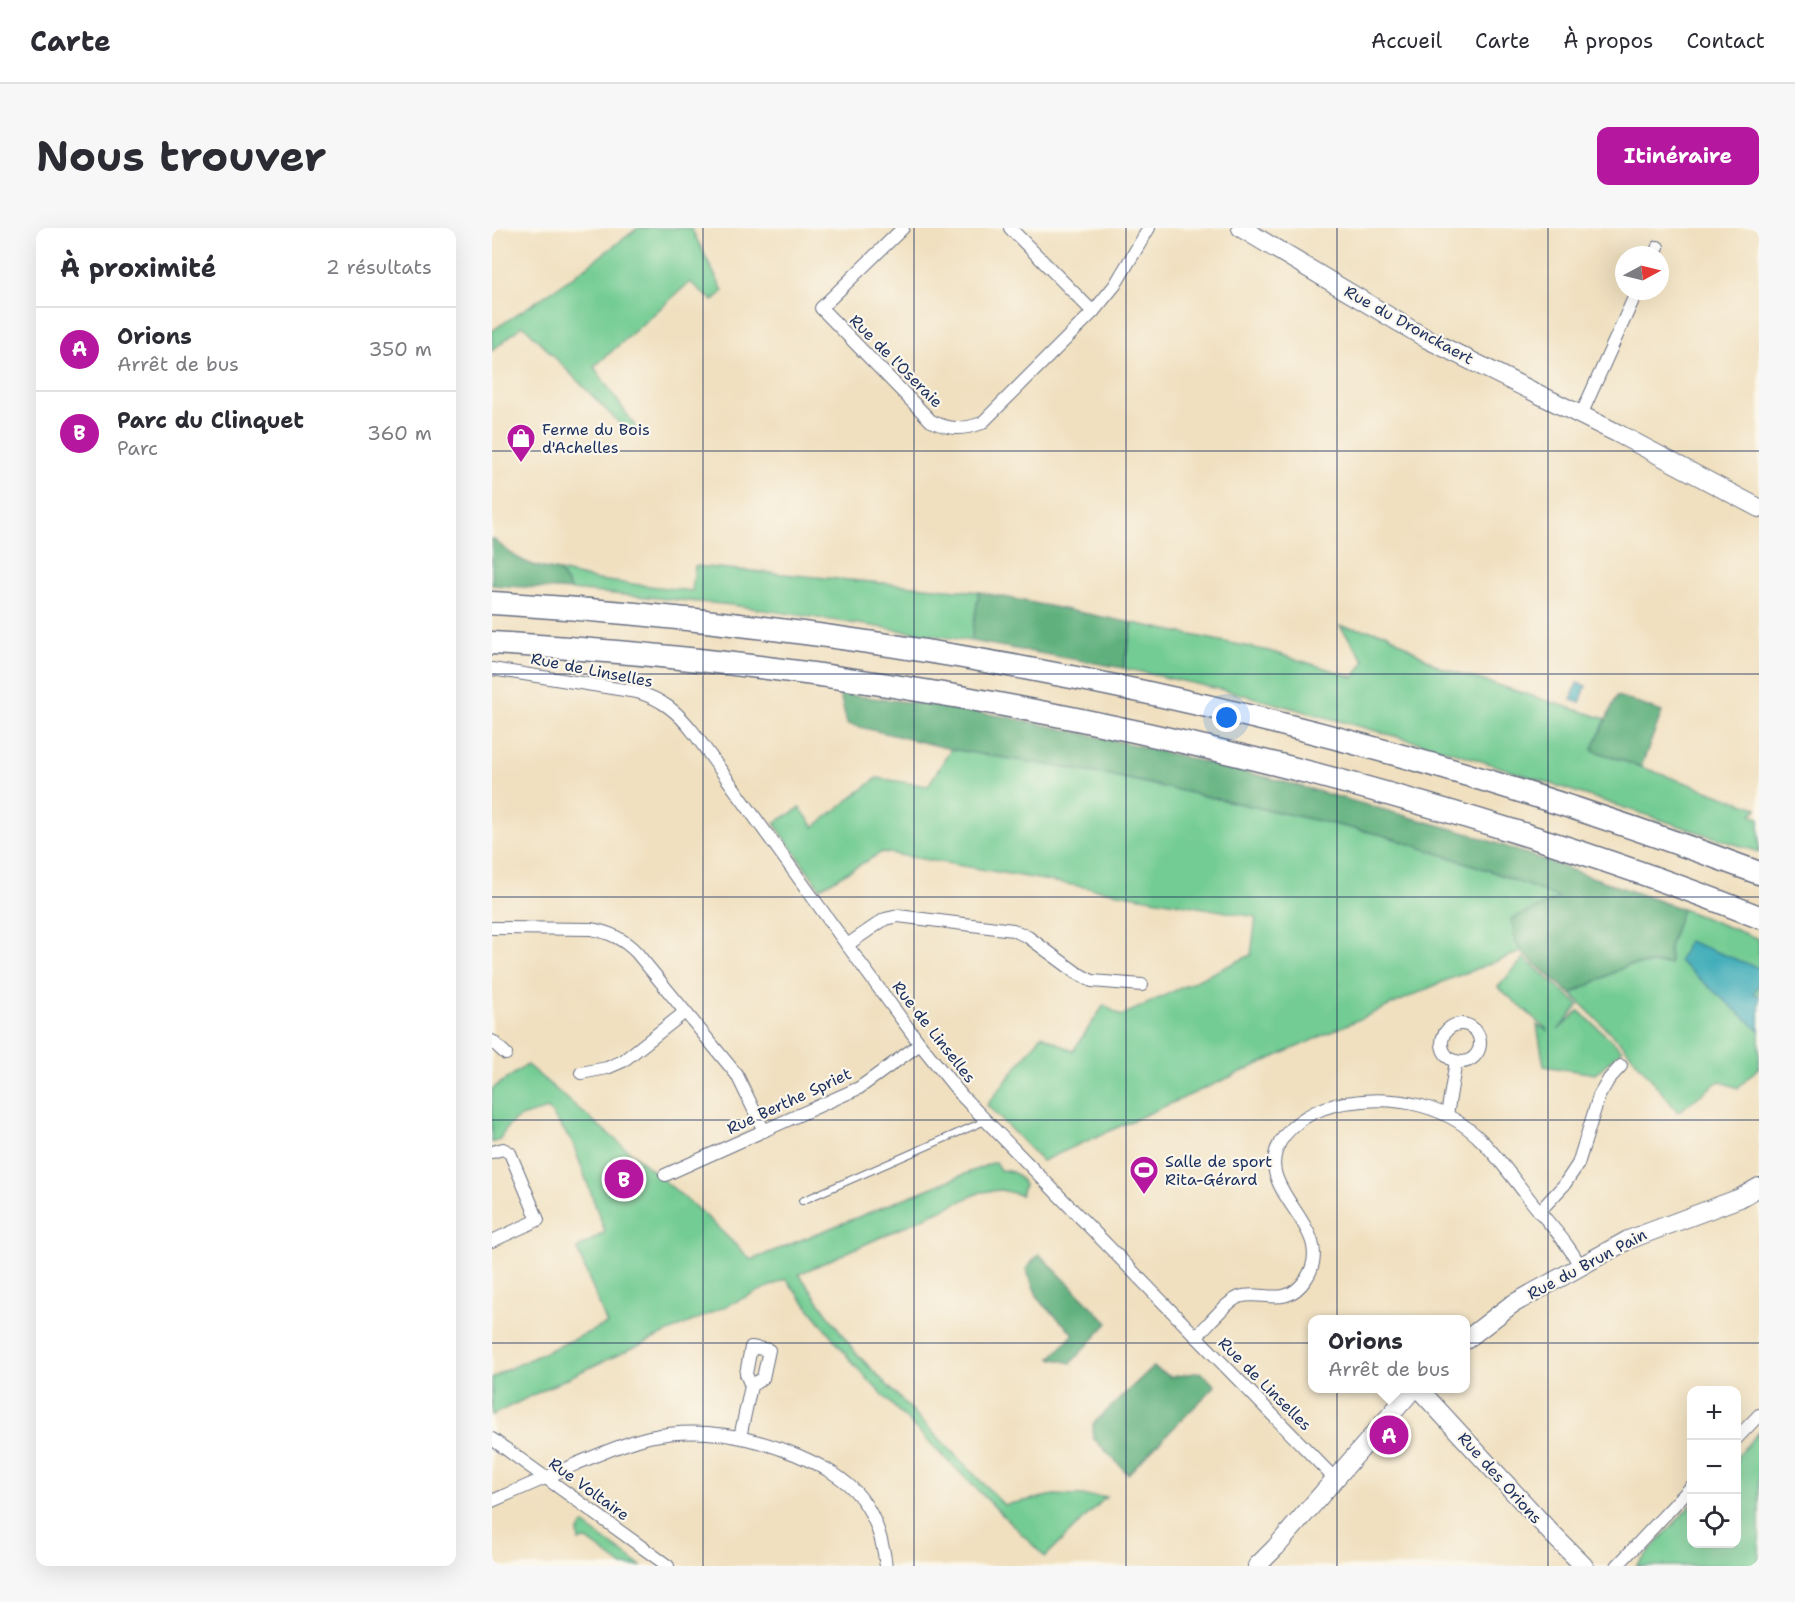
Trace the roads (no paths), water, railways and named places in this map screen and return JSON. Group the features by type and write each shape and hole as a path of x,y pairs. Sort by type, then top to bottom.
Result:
{"highway":[{"path":"492,603 675,617 826,635 922,649 1079,678 1240,713 1402,755 1508,786 1759,873"},
{"path":"492,643 617,652 748,666 910,689 1080,719 1217,749 1358,785 1538,838 1759,916"}],"main road":[{"name":"Rue du Dronckaert","path":"1241,228 1427,339 1581,415 1759,508"},
{"name":"Rue du Brun Pain","path":"1470,1338 1511,1305 1628,1240 1756,1189"},
{"path":"1257,1566 1412,1393"},
{"name":"Rue des Orions","path":"1420,1393 1584,1566"}],"street":[{"name":"Rue de l'Oseraie","path":"903,228 821,308 931,421 955,429 968,428 982,423 1093,312 1115,285 1149,228"},
{"path":"1010,228 1093,312"},
{"path":"1581,415 1633,300"},
{"name":"Rue de Linselles","path":"492,669 637,692 656,698 671,707 694,733 847,945 956,1089 1335,1479"},
{"path":"847,945 885,919 898,916 1005,928 1028,937 1077,973 1092,981 1142,985"},
{"path":"492,928 591,929 616,936 631,946 737,1075 764,1131"},
{"path":"581,1073 607,1068 623,1061 685,1012"},
{"path":"492,1041 506,1054"},
{"name":"Rue Berthe Spriet","path":"665,1175 859,1088 920,1044"},
{"path":"1447,1115 1456,1061"},
{"path":"1539,1212 1564,1185 1578,1164 1599,1096 1609,1079 1621,1066"},
{"path":"1196,1337 1236,1299 1248,1296 1269,1298 1286,1295 1300,1286 1310,1270 1313,1250 1309,1233 1279,1185 1273,1169 1276,1151 1292,1127 1323,1108 1344,1103 1365,1100 1405,1102 1447,1115 1484,1142 1539,1212 1568,1244 1580,1266"},
{"path":"492,1152 503,1149 510,1154 538,1220 492,1241"},
{"path":"740,1437 751,1386"},
{"path":"1741,1435 1759,1415"},
{"path":"492,1501 613,1449 649,1437 696,1432 740,1437 772,1445 813,1462 849,1486 861,1498 872,1515 886,1566"},
{"name":"Rue Voltaire","path":"492,1439 668,1566"},
{"path":"1617,1566 1687,1491"}],"lane":[{"path":"802,1201 986,1121"}],"water":[{"path":"1577,683 1586,686 1580,703 1571,700"},
{"path":"1688,941 1759,968 1759,983 1754,993 1759,997 1759,1030 1679,961"}],"place":[{"name":"Ferme du Bois d'Achelles","path":"521,464"},
{"name":"Parc du Clinquet","path":"624,1179"},
{"name":"Salle de sport Rita-Gérard","path":"1144,1196"},
{"name":"Orions","path":"1389,1435"}]}
